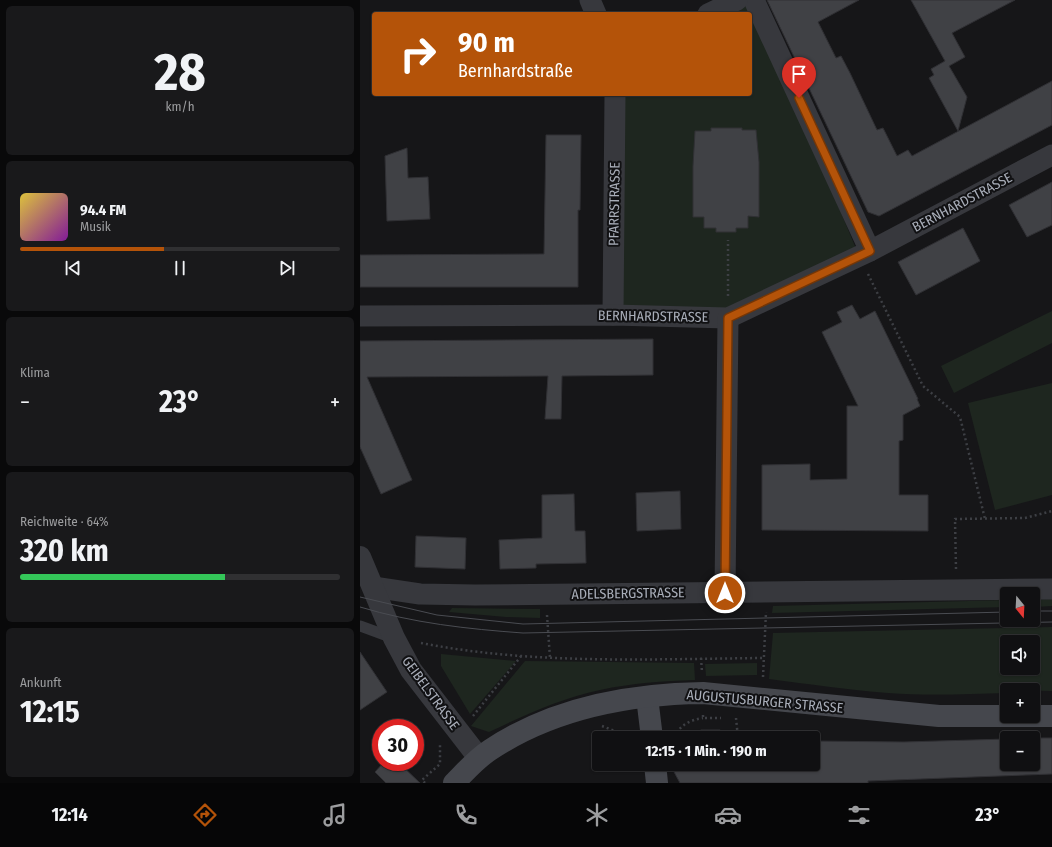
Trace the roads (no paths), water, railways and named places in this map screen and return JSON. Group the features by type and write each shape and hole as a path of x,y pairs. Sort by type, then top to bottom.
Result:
{"main road":[{"name":"AUGUSTUSBURGER STRASSE","path":"454,783 479,758 516,735 559,716 599,704 672,694 703,693 939,716 1052,716"},
{"path":"647,697 651,731"},
{"path":"656,771 657,783"}],"street":[{"path":"590,0 595,12"},
{"path":"712,12 737,0"},
{"path":"754,0 864,254"},
{"name":"PFARRSTRASSE","path":"613,315 615,96"},
{"name":"BERNHARDSTRASSE","path":"360,316 613,315 728,318 864,254 1052,155"},
{"path":"725,593 728,318"},
{"name":"GEIBELSTRASSE","path":"360,557 394,638 411,670 479,758"},
{"name":"ADELSBERGSTRASSE","path":"373,587 420,594 475,595 620,592 725,593 1052,589"}],"lane":[{"path":"360,626 394,638"}],"tram line":[{"path":"360,597 437,615 523,624 1000,612"},
{"path":"360,607 380,613 420,621 481,630 523,633 1052,622"},
{"path":"1040,611 1052,611"}]}
